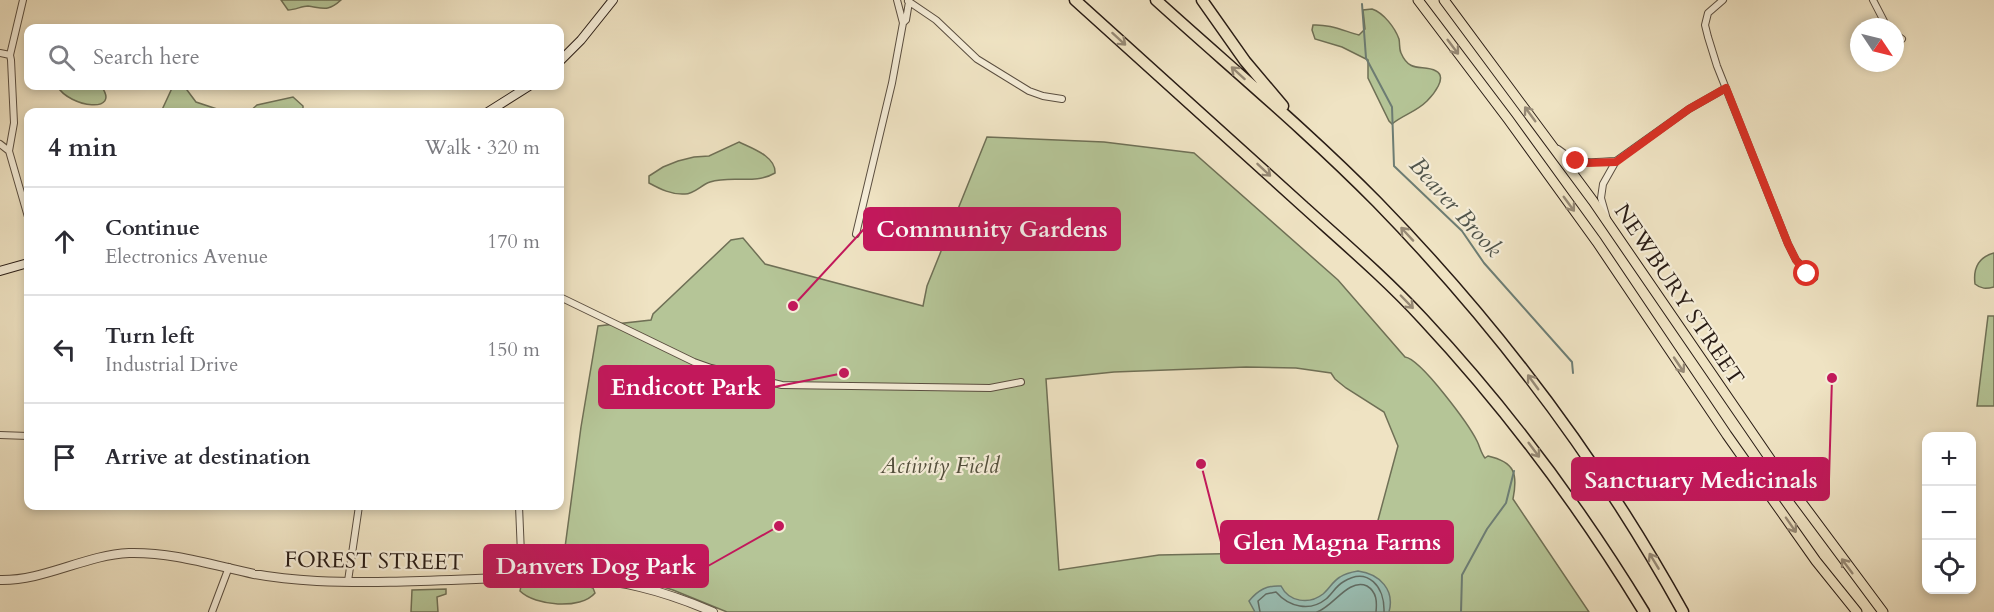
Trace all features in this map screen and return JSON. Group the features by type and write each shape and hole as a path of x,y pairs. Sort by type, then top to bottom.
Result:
{"highway":[{"path":"1076,0 1341,239 1424,320 1496,402 1535,451 1594,533 1644,612"},
{"path":"1156,0 1369,195 1408,235 1516,359 1612,492 1683,612"},
{"path":"1202,0 1245,61 1312,141"}],"main road":[{"path":"564,57 581,40 613,0"},
{"name":"NEWBURY STREET","path":"1418,0 1597,242 1733,443 1816,561 1857,612"},
{"name":"NEWBURY STREET","path":"1444,0 1553,146 1781,475 1882,612"},
{"path":"494,108 523,90"},
{"path":"0,271 24,264"}],"street":[{"path":"23,0 10,55 14,123 13,139 9,151 24,203"},
{"path":"897,0 903,23"},
{"path":"1723,0 1708,13 1707,37 1788,244 1796,260 1814,278"},
{"path":"1873,0 1882,18"},
{"path":"856,234 892,83 903,23 906,20 907,1"},
{"path":"907,1 936,20 977,59 1029,91 1062,99"},
{"path":"0,53 10,55"},
{"path":"1609,225 1601,198 1606,177 1616,162 1689,109 1726,88"},
{"path":"0,144 9,151"},
{"path":"1553,146 1576,161 1616,162"},
{"path":"564,299 694,362 782,385 990,388 1021,382"},
{"path":"0,435 24,436"},
{"path":"348,581 357,510"},
{"path":"519,510 522,578"},
{"name":"FOREST STREET","path":"0,580 41,574 126,554 167,555 289,579 348,581 574,578 636,586 695,604 713,612"},
{"path":"212,612 229,567"}],"green space":[{"path":"281,0 341,0 329,8 308,6 288,10"},
{"path":"1372,9 1385,17 1392,26 1399,39 1401,53 1408,64 1436,71 1440,77 1438,86 1427,101 1392,124 1368,78 1368,60 1342,47 1315,39 1312,30 1313,25 1325,26 1359,35 1365,29 1363,10"},
{"path":"60,90 103,90 106,95 105,101 92,105 72,99"},
{"path":"171,90 187,90 196,102 214,108 163,108"},
{"path":"293,97 303,108 254,108 257,105"},
{"name":"Activity Field","path":"987,137 1104,142 1194,153 1338,280 1405,357 1433,380 1472,433 1485,458 1488,456 1497,459 1509,466 1515,483 1513,499 1589,612 727,612 673,590 634,578 576,575 562,570 581,427 598,326 651,320 653,314 731,240 743,238 765,264 923,306 927,286","holes":["1246,367 1296,368 1331,373 1346,388 1384,412 1398,446 1374,535 1364,542 1365,551 1159,555 1059,570 1046,379 1114,372"]},
{"path":"739,142 767,157 775,173 760,178 718,180 685,194 671,193 649,183 649,176 663,167 694,157 709,156"},
{"path":"1994,253 1994,287 1979,287 1975,284 1976,268 1984,257"},
{"path":"1988,316 1994,316 1994,406 1977,406"},
{"path":"524,584 585,585 593,588 595,593 579,602 558,604 536,600 520,591"},
{"path":"446,589 446,594 437,597 438,612 411,612 412,590"}],"water":[{"path":"1358,571 1379,579 1384,584 1390,597 1389,612 1255,612 1249,601 1263,589 1271,586 1281,586 1289,596 1294,598 1312,600 1323,594 1340,577"}],"waterway":[{"name":"Beaver Brook","path":"1362,4 1366,58 1392,107 1394,166 1462,231 1484,263 1572,362 1573,373"},
{"name":"Beaver Brook","path":"1461,612 1462,575 1487,529 1506,503 1514,471"}],"place":[{"name":"Community Gardens","path":"793,306"},
{"name":"Endicott Park","path":"844,373"},
{"name":"Sanctuary Medicinals","path":"1832,378"},
{"name":"Glen Magna Farms","path":"1201,464"},
{"name":"Danvers Dog Park","path":"779,526"}],"route":[{"path":"1576,161 1616,162 1689,109 1726,88 1788,244 1796,260 1807,274"}]}
